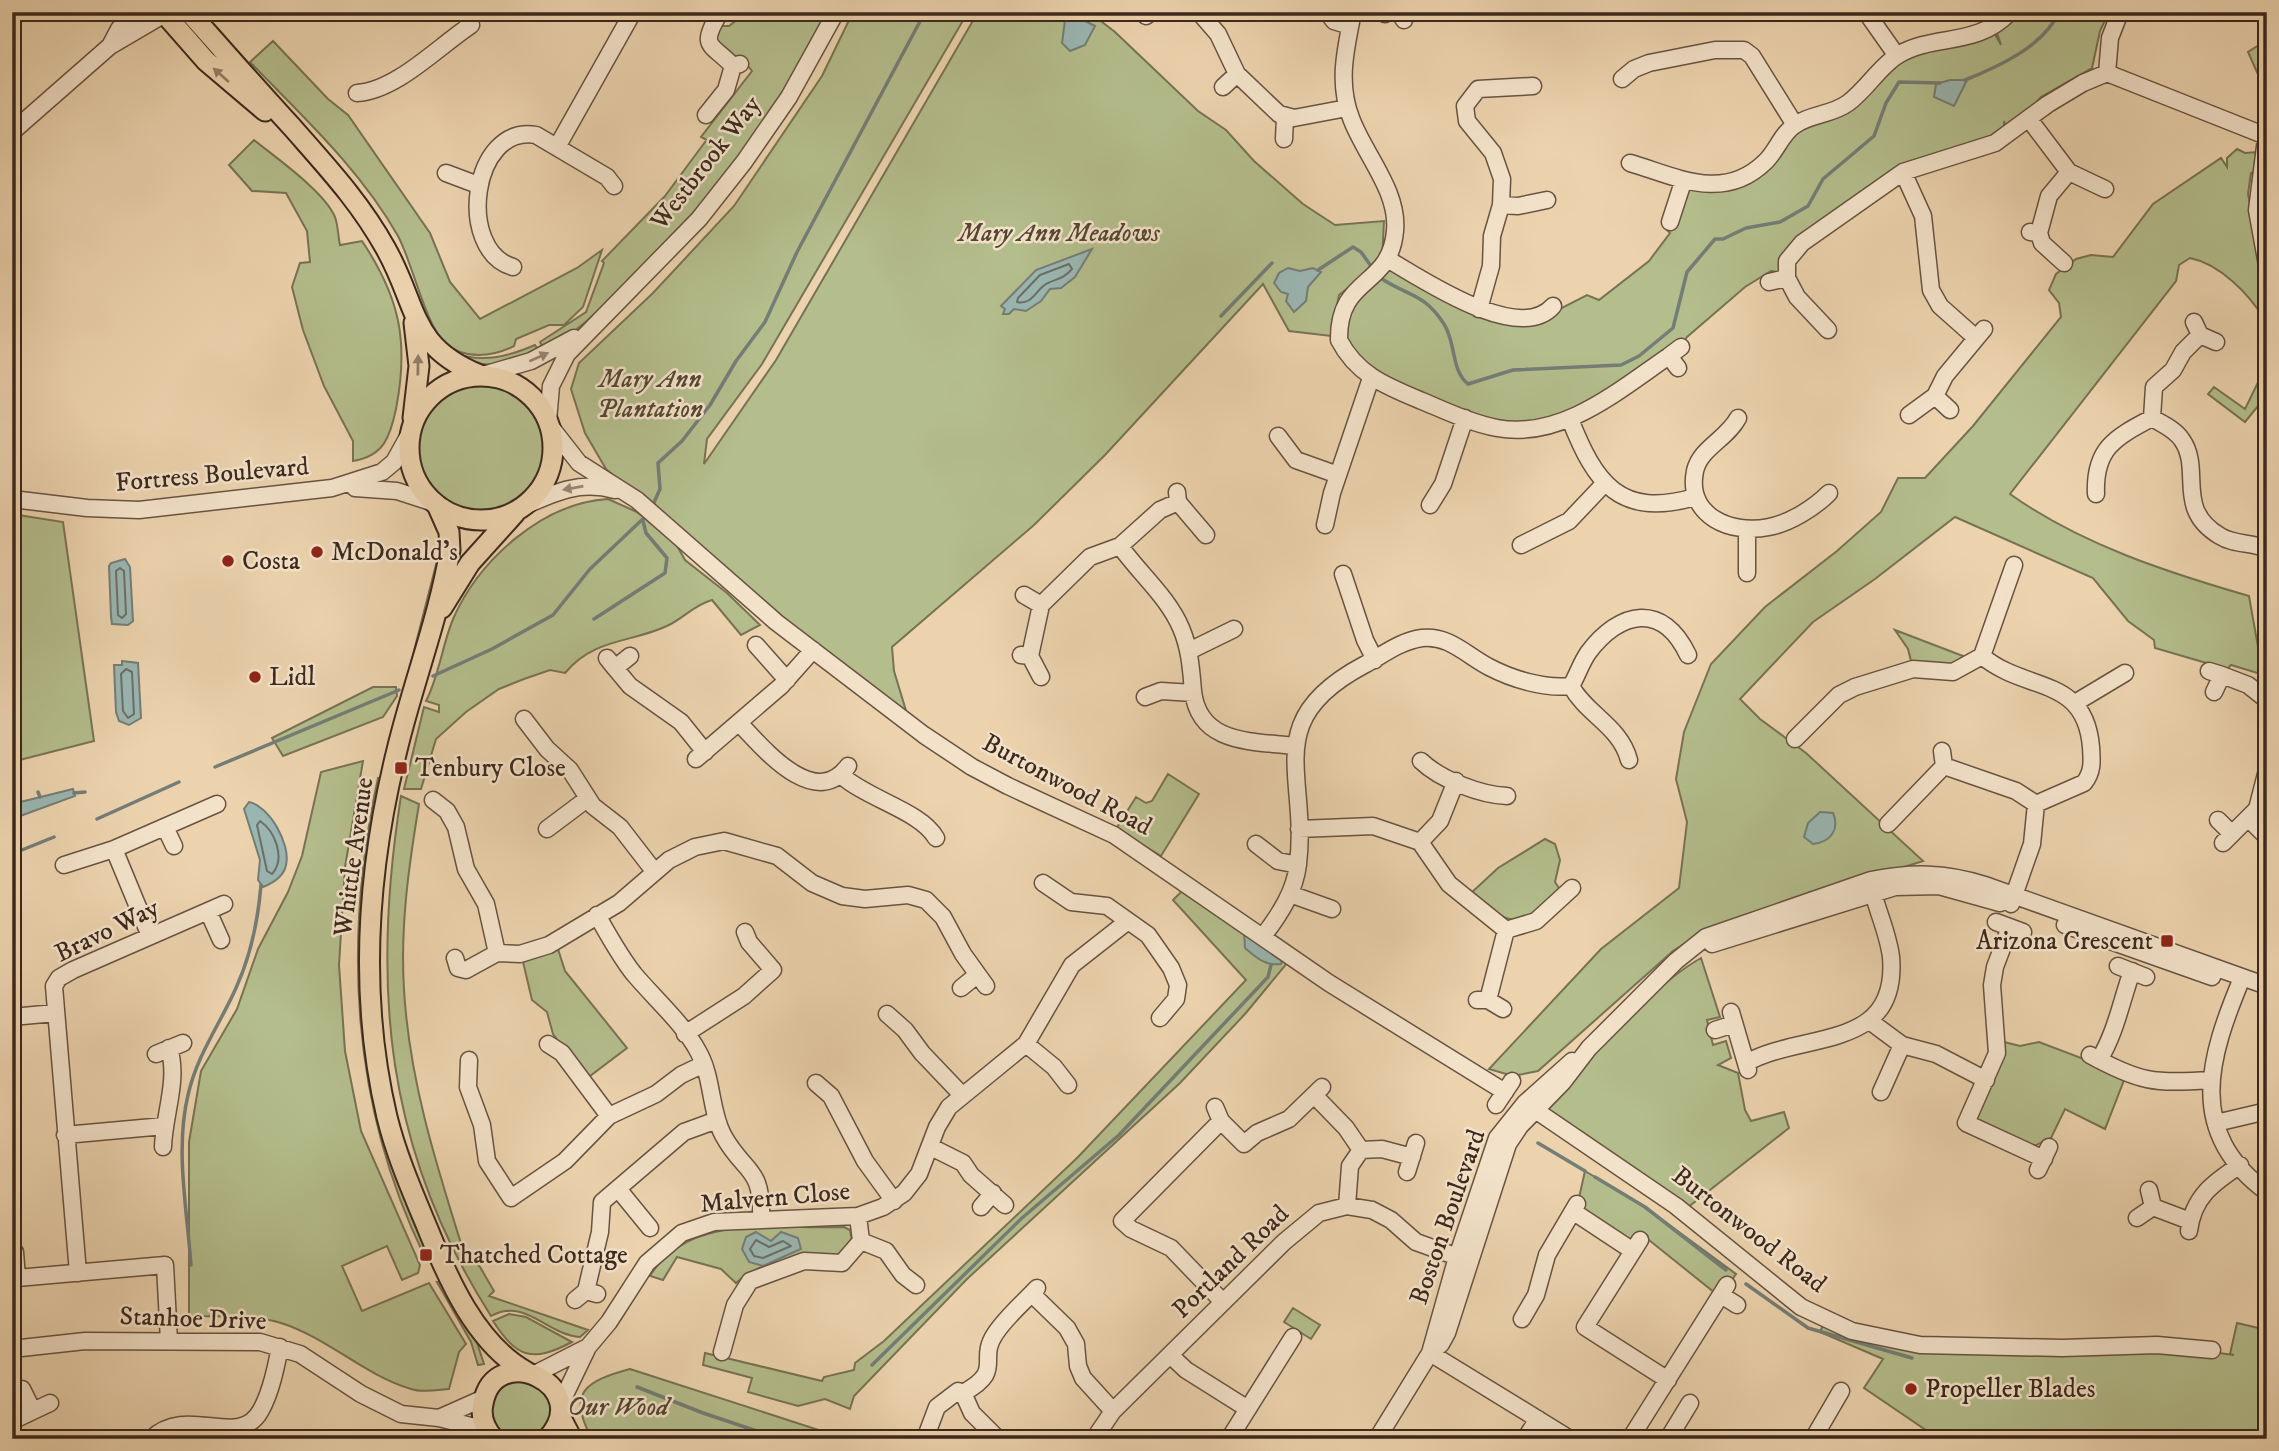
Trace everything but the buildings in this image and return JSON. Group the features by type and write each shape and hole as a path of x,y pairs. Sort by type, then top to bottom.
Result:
{"main road":[{"path":"189,12 332,169 363,210 387,251 410,305 438,352 482,375 503,379 522,388 537,402 549,423 553,444 551,463 534,496 519,509 498,518 476,520 455,516 435,504 412,472 411,430 419,366 410,305"},
{"path":"165,13 206,61 250,99 295,131"},
{"path":"411,430 422,405 438,389 458,379 482,375"},
{"name":"Whittle Avenue","path":"435,504 449,533 450,550 397,749 376,854 369,920 370,1005 388,1120 431,1237 478,1325 505,1358 552,1386 560,1410"},
{"name":"Whittle Avenue","path":"430,630 460,578 519,509"},
{"name":"Whittle Avenue","path":"478,1325 489,1366 487,1392 482,1409 490,1435"},
{"path":"487,1392 507,1374 531,1373"},
{"path":"547,1439 560,1410"},
{"path":"560,1410 572,1439"}],"street":[{"path":"110,46 118,29 135,12"},
{"path":"557,147 633,12"},
{"name":"Westbrook Way","path":"549,423 549,396 557,371 567,354 591,326 684,234 744,162 789,97 836,12"},
{"path":"1199,12 1218,34 1237,74 1286,118"},
{"path":"1327,12 1334,21 1352,19 1344,55 1348,108 1396,215 1389,260 1344,303 1339,327 1339,340 1346,353 1371,379 1465,418 1509,429 1528,429 1570,419 1589,410 1676,357"},
{"path":"1867,12 1896,56"},
{"path":"1628,164 1683,182 1710,184 1745,177 1765,163 1795,125 1832,113 1848,104 1896,56 1984,33 2010,12"},
{"path":"2107,73 2110,38 2120,12"},
{"path":"12,132 110,46 165,13"},
{"path":"706,115 726,90 736,65 712,49 708,42 708,33 723,16"},
{"path":"356,93 374,91 412,70 471,24"},
{"path":"1622,81 1634,69 1649,63 1715,50 1744,50 1752,56 1795,125"},
{"path":"1831,333 1797,297 1787,278 1787,261 1802,243 1903,172 1995,143 2084,83 2107,73 2266,134 2262,210 2267,265"},
{"path":"1223,87 1237,74"},
{"path":"1479,309 1491,266 1493,228 1501,205 1500,168 1493,153 1466,121 1465,106 1478,89 1533,87"},
{"path":"1286,118 1348,108"},
{"path":"1284,139 1286,118"},
{"path":"2029,119 2069,172 2105,189"},
{"path":"514,267 496,259 478,222 478,185 494,153 512,136 536,135 607,177 614,187"},
{"path":"1903,172 1923,216 1931,290 1940,306 1980,333 1945,376 1935,396 1908,416"},
{"path":"2064,263 2034,233 2049,197 2069,172"},
{"path":"446,173 478,185"},
{"path":"1664,223 1683,182"},
{"path":"1501,205 1518,206 1548,200"},
{"path":"1389,260 1479,309 1526,317 1542,315 1554,304"},
{"path":"1769,282 1787,278"},
{"name":"Westbrook Way","path":"482,375 544,355 591,326"},
{"path":"2152,418 2154,387 2173,370 2197,328 2216,342"},
{"path":"1325,525 1338,475 1371,379"},
{"path":"1935,396 1950,410"},
{"path":"1738,416 1727,435 1703,454 1698,462 1695,497 1706,513 1720,524 1747,529 1770,527 1798,515 1830,491"},
{"path":"1429,506 1443,484 1465,418"},
{"path":"2080,480 2096,489 2102,457 2111,442 2152,418"},
{"path":"2152,418 2178,434 2186,446 2192,500 2204,523 2223,538 2267,549"},
{"path":"1570,419 1586,458 1604,484 1626,498 1650,504 1695,497"},
{"name":"Burtonwood Road","path":"549,423 579,463 650,511 776,622 972,767 1114,835 1264,936 1326,989 1504,1093"},
{"name":"Fortress Boulevard","path":"332,488 382,472 394,463 411,430"},
{"path":"1276,434 1296,460 1338,475"},
{"path":"1520,546 1569,521 1604,484"},
{"name":"Burtonwood Road","path":"519,509 572,487 598,486 628,494"},
{"name":"Fortress Boulevard","path":"12,499 87,508 139,510 332,488 387,489 435,504"},
{"path":"1041,677 1025,655 1041,605 1090,557 1120,545 1177,497 1206,535"},
{"path":"1747,529 1747,573"},
{"path":"1120,545 1170,607 1189,651 1193,693 1200,715 1217,734 1295,746"},
{"path":"1795,739 1839,695 1912,661 1953,672 1982,656 2013,564"},
{"path":"1343,573 1365,640 1375,660"},
{"path":"1024,595 1041,605"},
{"path":"1571,687 1596,643 1614,627 1634,618 1663,622 1677,635 1688,656"},
{"path":"1189,651 1236,628"},
{"path":"1264,936 1290,894 1298,865 1295,746 1303,721 1317,698 1333,684 1409,641 1436,639 1452,644 1500,672 1545,686 1571,687"},
{"path":"756,645 787,680"},
{"path":"630,656 611,663 630,686 681,722 701,756 787,680 813,650"},
{"path":"1982,656 2008,675 2052,687 2075,703 2090,733 2091,773 2084,783 2036,804"},
{"path":"2075,703 2125,673"},
{"path":"2214,692 2216,673 2248,685 2267,700"},
{"path":"1571,687 1583,707 1612,729 1629,763"},
{"path":"1145,697 1161,691 1193,693"},
{"path":"524,719 530,740 570,770 587,799 597,811 620,827 654,871"},
{"path":"740,724 801,779 823,782 845,771 870,796 925,824 936,841"},
{"path":"1888,824 1943,759 2016,791 2036,804"},
{"path":"1421,761 1456,781 1490,794 1507,796"},
{"path":"2218,820 2227,839 2249,819 2260,802 2267,770"},
{"path":"1420,842 1440,821 1456,781"},
{"path":"546,829 587,799"},
{"path":"431,800 447,811 456,827 466,869 486,904 497,953"},
{"path":"65,865 114,849 217,804"},
{"path":"2012,901 2032,844 2036,804"},
{"path":"2249,819 2267,837"},
{"path":"1299,829 1373,826 1420,842 1449,884 1506,930"},
{"path":"165,827 174,846"},
{"path":"454,966 470,970 497,953 520,954 538,950 627,897 654,871 695,847 724,841 777,856 812,883 842,896 864,898 908,894 918,897 943,917 982,980 961,988"},
{"path":"1256,844 1278,861 1298,865"},
{"path":"114,849 150,936"},
{"name":"Boston Boulevard","path":"1377,1439 1430,1353 1463,1259 1497,1138 1530,1107 1563,1082 1589,1048 1676,961 1706,937 1727,928 1872,886 1895,875 1940,874 1962,877 2012,901 2241,982 2267,997"},
{"path":"1042,882 1071,902 1103,904 1149,935 1177,979 1176,999 1159,1018"},
{"path":"1715,1030 1732,1018 1748,1067 1806,1042 1857,1031 1871,1021 1885,995 1891,968 1889,946 1872,886"},
{"path":"1506,930 1536,920 1572,887"},
{"path":"1290,894 1332,909"},
{"name":"Bravo Way","path":"78,1273 53,991 59,978 223,904"},
{"path":"208,911 221,940"},
{"path":"597,915 622,959 685,1034 704,1064 711,1086 716,1120 724,1137 754,1175 761,1199 761,1220"},
{"name":"Malvern Close","path":"560,1410 587,1347 608,1322 647,1263 670,1241 706,1224 858,1216 894,1201 919,1174 941,1119 962,1095 1027,1044 1072,965 1128,921"},
{"path":"2010,927 1995,967 1992,985 1997,1053 1966,1123 2044,1159"},
{"path":"1503,1009 1483,1000 1506,930"},
{"path":"685,1034 777,972 749,942 745,932"},
{"path":"2132,972 2117,1024 2095,1058 2131,1077 2169,1083 2210,1080"},
{"path":"2241,982 2216,1045 2210,1080 2216,1124 2240,1165 2267,1192"},
{"name":"Boston Boulevard","path":"2241,982 2267,986"},
{"path":"12,1017 55,1013"},
{"path":"884,1013 905,1030 922,1053 962,1095"},
{"path":"1871,1021 1902,1045 1936,1054 1986,1080"},
{"path":"546,1044 562,1053 609,1116"},
{"path":"1027,1044 1054,1067 1069,1087"},
{"path":"1881,1092 1902,1045"},
{"path":"163,1147 174,1071 169,1048"},
{"path":"471,1058 468,1087 482,1125 487,1161 507,1201 565,1161 609,1116 656,1094 681,1075 704,1064"},
{"name":"Malvern Close","path":"813,1082 831,1096 865,1161 894,1201"},
{"path":"1223,1302 1171,1248 1131,1230 1122,1221 1218,1114 1244,1144 1256,1133 1282,1124 1318,1091 1361,1150"},
{"name":"Burtonwood Road","path":"1530,1107 1676,1206 1801,1307 1825,1321 1852,1331 1927,1346 2062,1348 2157,1345 2212,1350"},
{"path":"2216,1124 2267,1111"},
{"path":"586,1295 600,1232 602,1202 684,1132 716,1120"},
{"path":"65,1135 164,1126"},
{"path":"930,1147 963,1163 971,1175 1005,1205"},
{"path":"1361,1150 1382,1149 1412,1157"},
{"path":"1361,1150 1350,1166 1347,1206 1380,1213 1416,1242 1463,1259"},
{"path":"2149,1190 2153,1207 2189,1226 2198,1198 2216,1181 2240,1165"},
{"path":"619,1190 650,1228"},
{"path":"981,1207 993,1193"},
{"name":"Portland Road","path":"1094,1439 1114,1411 1301,1226 1319,1213 1347,1206"},
{"path":"2137,1218 2153,1207"},
{"path":"1523,1325 1536,1295 1546,1255 1576,1208 1636,1246 1582,1332 1668,1380"},
{"path":"721,1352 739,1296 750,1281 804,1261 842,1263 861,1241 858,1216"},
{"path":"861,1241 886,1251 903,1275 916,1285"},
{"path":"15,1252 15,1278 165,1265 169,1340"},
{"path":"1630,1439 1724,1290 1737,1306"},
{"path":"913,1422 927,1433 937,1407 958,1391 962,1393 983,1380 989,1368 994,1335 1035,1291 1068,1328 1076,1344 1078,1366 1083,1378 1114,1411"},
{"path":"1229,1439 1293,1337"},
{"name":"Stanhoe Drive","path":"12,1349 52,1342 169,1340 241,1340 280,1347 300,1354 384,1408 418,1418 439,1418 490,1435"},
{"path":"151,1439 164,1428 178,1423 233,1428 252,1421 264,1405 280,1347"},
{"name":"Malvern Close","path":"531,1373 587,1347"},
{"path":"1430,1353 1570,1439"},
{"path":"1170,1355 1186,1370 1248,1409"},
{"path":"22,1389 33,1411"},
{"path":"1813,1439 1841,1391"},
{"path":"439,1418 487,1392"},
{"path":"962,1393 972,1413 998,1439"},
{"path":"12,1421 50,1403"},
{"path":"1668,1439 1686,1408 1698,1423"},
{"path":"1525,1439 1538,1419"}],"green space":[{"path":"727,12 828,12 775,107 716,187 611,299 586,322 545,351 540,342 586,312 604,263 602,261 665,196 705,142 714,144 701,137 752,71 721,48 714,39 720,26 729,26 738,19"},
{"name":"Mary Ann Meadows","path":"853,12 968,12 762,364 707,439 704,464 776,360 978,12 1089,12 1115,32 1198,111 1226,130 1254,161 1303,204 1335,225 1384,221 1382,261 1339,295 1331,336 1289,331 1263,284 1105,455 1034,525 892,647 894,671 907,714 796,633 606,469 585,433 571,389 579,363 653,293 734,206 822,76"},
{"path":"2019,12 2109,12 2100,31 2092,68 2041,97 2008,135 2004,121 2005,138 1904,172 1835,219 1781,272 1771,271 1745,287 1687,337 1675,354 1589,410 1528,429 1465,418 1371,378 1346,353 1344,303 1389,260 1495,310 1556,311 1587,295 1599,300 1649,261 1670,233 1665,228 1683,182 1745,177 1795,125 1820,117 1897,56 1992,29 2001,45 1997,33"},
{"path":"2267,40 2267,76 2260,79 2248,52"},
{"path":"273,41 328,99 348,115 430,233 450,282 480,319 577,268 602,250 583,307 564,325 549,325 516,339 514,346 497,353 470,354 445,343 425,309 403,247 383,212 330,144 250,62"},
{"path":"254,140 299,176 330,207 337,223 340,245 362,241 393,302 401,341 402,363 396,409 384,444 372,455 364,458 353,461 353,441 324,386 303,330 292,287 300,263 310,262 307,231 286,193 252,191 229,165"},
{"path":"2237,149 2245,153 2257,152 2256,171 2251,173 2248,194 2262,269 2267,278 2267,337 2259,328 2265,320 2251,300 2223,273 2190,258 2179,265 2176,281 2010,494 2065,528 2094,542 2186,577 2249,596 2261,664 2267,668 2267,676 2231,665 2227,669 2155,648 2154,640 2128,621 2093,578 1955,517 1875,579 1813,622 1740,699 1760,719 1806,753 1923,861 1706,930 1673,951 1538,1071 1513,1076 1489,1069 1601,949 1679,888 1687,822 1676,779 1684,732 1711,664 1765,607 1837,551 1881,512 1898,478 1925,478 1973,426 2061,317 2059,303 2049,290 2056,274 2076,259 2091,255 2113,257 2153,204 2221,158 2227,167 2227,158"},
{"path":"535,345 540,353 496,364 476,363 453,353 485,358 515,353"},
{"path":"2267,364 2267,404 2262,401 2245,422 2208,394 2214,387 2245,409"},
{"path":"481,385 506,390 526,404 540,424 545,449 540,474 526,494 506,508 481,513 456,508 436,494 422,474 417,449 422,424 436,404 456,390"},
{"path":"608,499 637,512 676,544 685,560 727,593 760,625 741,635 712,600 669,625 589,653 565,673 550,670 499,689 466,712 436,739 421,789 404,789 424,707 439,712 439,705 426,701 449,629 464,597 496,556 537,523 583,503"},
{"path":"12,514 63,522 94,741 12,762"},
{"path":"438,557 444,558 404,690"},
{"path":"1895,630 1976,661 1913,669 1908,649"},
{"path":"373,687 396,687 397,696 383,717 283,756 272,738"},
{"path":"363,761 345,867 339,965 345,1051 361,1131 420,1265 418,1273 402,1280 387,1246 342,1266 362,1311 429,1283 466,1344 459,1352 449,1389 420,1391 394,1383 315,1338 281,1323 247,1317 189,1316 189,1142 201,1071 237,1009 258,949 288,892 302,856 321,772"},
{"path":"1168,774 1199,794 1161,856 1116,829 1136,797 1146,803 1152,801"},
{"path":"378,778 384,779 362,982 427,1251 424,1255 400,1198 381,1140 368,1081 360,1021 360,900"},
{"path":"401,796 419,804 404,919 403,965 407,1023 426,1123 464,1253 480,1267 494,1291 489,1296 588,1330 580,1337 568,1335 515,1311 503,1311 491,1316 455,1254 428,1191 408,1129 395,1065 388,1000 392,866"},
{"path":"1545,839 1555,844 1560,860 1555,882 1561,891 1536,912 1526,918 1507,918 1496,914 1469,895 1498,868"},
{"path":"1190,883 1293,956 1245,1014 1180,1083 967,1279 854,1396 850,1409 825,1399 798,1406 748,1392 752,1378 703,1365 705,1353 822,1381 824,1377 854,1370 855,1363 884,1341 1078,1157 1246,980 1173,900"},
{"path":"558,949 565,971 627,1048 586,1079 553,1034 547,1012 532,1000 523,962"},
{"path":"1701,958 1720,1017 1707,1020 1713,1045 1726,1041 1731,1058 1718,1065 1738,1073 1745,1110 1751,1121 1784,1112 1789,1128 1687,1208 1544,1109 1639,1007 1659,988"},
{"path":"2004,1042 2020,1046 2039,1042 2126,1075 2105,1129 2065,1109 2051,1138 2032,1147 1984,1125 1977,1118"},
{"path":"1585,1171 1645,1207 1736,1274 1720,1297 1639,1232 1625,1245 1576,1211"},
{"path":"844,1227 850,1230 852,1240 842,1257 800,1258 772,1263 747,1274 736,1283 721,1269 677,1257 663,1280 650,1276 667,1255 688,1241 712,1233 738,1228"},
{"path":"437,1282 443,1283 476,1340 484,1364 478,1365 471,1342"},
{"path":"1293,1308 1320,1325 1311,1339 1284,1322"},
{"path":"509,1314 526,1317 572,1342 546,1353 526,1353 510,1343 493,1321"},
{"path":"1825,1321 1874,1336 2157,1345 2234,1355 2230,1354 2237,1323 2267,1330 2267,1439 1939,1439 1864,1388 1883,1359 1820,1332"},
{"name":"Our Wood","path":"630,1369 822,1431 829,1439 592,1439 581,1410 581,1399 585,1391 602,1378"},
{"path":"521,1381 542,1390 551,1411 542,1432 521,1441 500,1432 491,1411 500,1390"}],"water":[{"path":"1073,15 1095,26 1085,45 1070,51 1062,43 1065,20"},
{"path":"1950,80 1967,80 1954,106 1934,97 1936,84"},
{"path":"1092,249 1075,277 1061,288 1050,289 1041,301 1026,311 1014,309 1009,314 1003,314 1005,309 1001,306 1036,270"},
{"path":"1288,268 1300,271 1313,268 1321,272 1308,287 1306,301 1294,312 1286,301 1288,294 1281,292 1274,283 1279,273"},
{"path":"125,559 130,567 133,621 128,625 112,624 109,566"},
{"path":"122,661 138,663 141,718 129,725 119,721 116,712 114,665 122,665"},
{"path":"73,789 75,796 12,819 12,804"},
{"path":"249,802 257,805 271,818 282,837 287,856 283,873 263,887 258,880 260,860 244,809"},
{"path":"1820,812 1833,813 1834,829 1825,841 1813,844 1804,837 1808,823"},
{"path":"1244,931 1283,958 1281,964 1257,958 1245,948"},
{"path":"756,1232 771,1241 781,1232 798,1238 801,1249 763,1266 749,1262 742,1249 746,1237"}],"waterway":[{"path":"652,507 660,489 658,463 682,441 710,405 736,361 765,322 797,252 925,12"},
{"path":"1965,80 2019,54 2043,35 2059,12"},
{"path":"1382,279 1430,306 1437,314 1448,331 1459,372 1468,384 1513,370 1621,365 1639,356 1673,328 1687,272 1715,239 1723,239 1746,228 1780,222 1808,206 1823,179 1874,136 1886,103 1899,82 1940,83"},
{"path":"1318,270 1353,247 1361,252 1371,266"},
{"path":"1221,316 1272,263"},
{"path":"433,676 492,649 553,615 590,569 646,516"},
{"path":"594,619 665,573 667,558 646,533 643,521"},
{"path":"215,767 399,690"},
{"path":"97,819 179,782"},
{"path":"38,792 40,797"},
{"path":"74,793 85,792"},
{"path":"12,854 54,837"},
{"path":"191,1265 182,1158 184,1116 197,1066 246,963 256,925 261,885"},
{"path":"872,1365 1022,1218 1119,1135 1268,977 1271,965"},
{"path":"1538,1143 1585,1171"},
{"path":"1595,1177 1645,1207 1726,1270"},
{"path":"1746,1284 1808,1328 1912,1358"},
{"path":"637,1387 781,1439"}],"place":[{"name":"McDonald's","path":"317,552"},
{"name":"Costa","path":"228,561"},
{"name":"Lidl","path":"255,677"},
{"name":"Tenbury Close","path":"401,768"},
{"name":"Arizona Crescent","path":"2167,941"},
{"name":"Thatched Cottage","path":"426,1255"},
{"name":"Propeller Blades","path":"1911,1389"}],"park label":[{"name":"Mary Ann Plantation","path":"650,394"}]}
